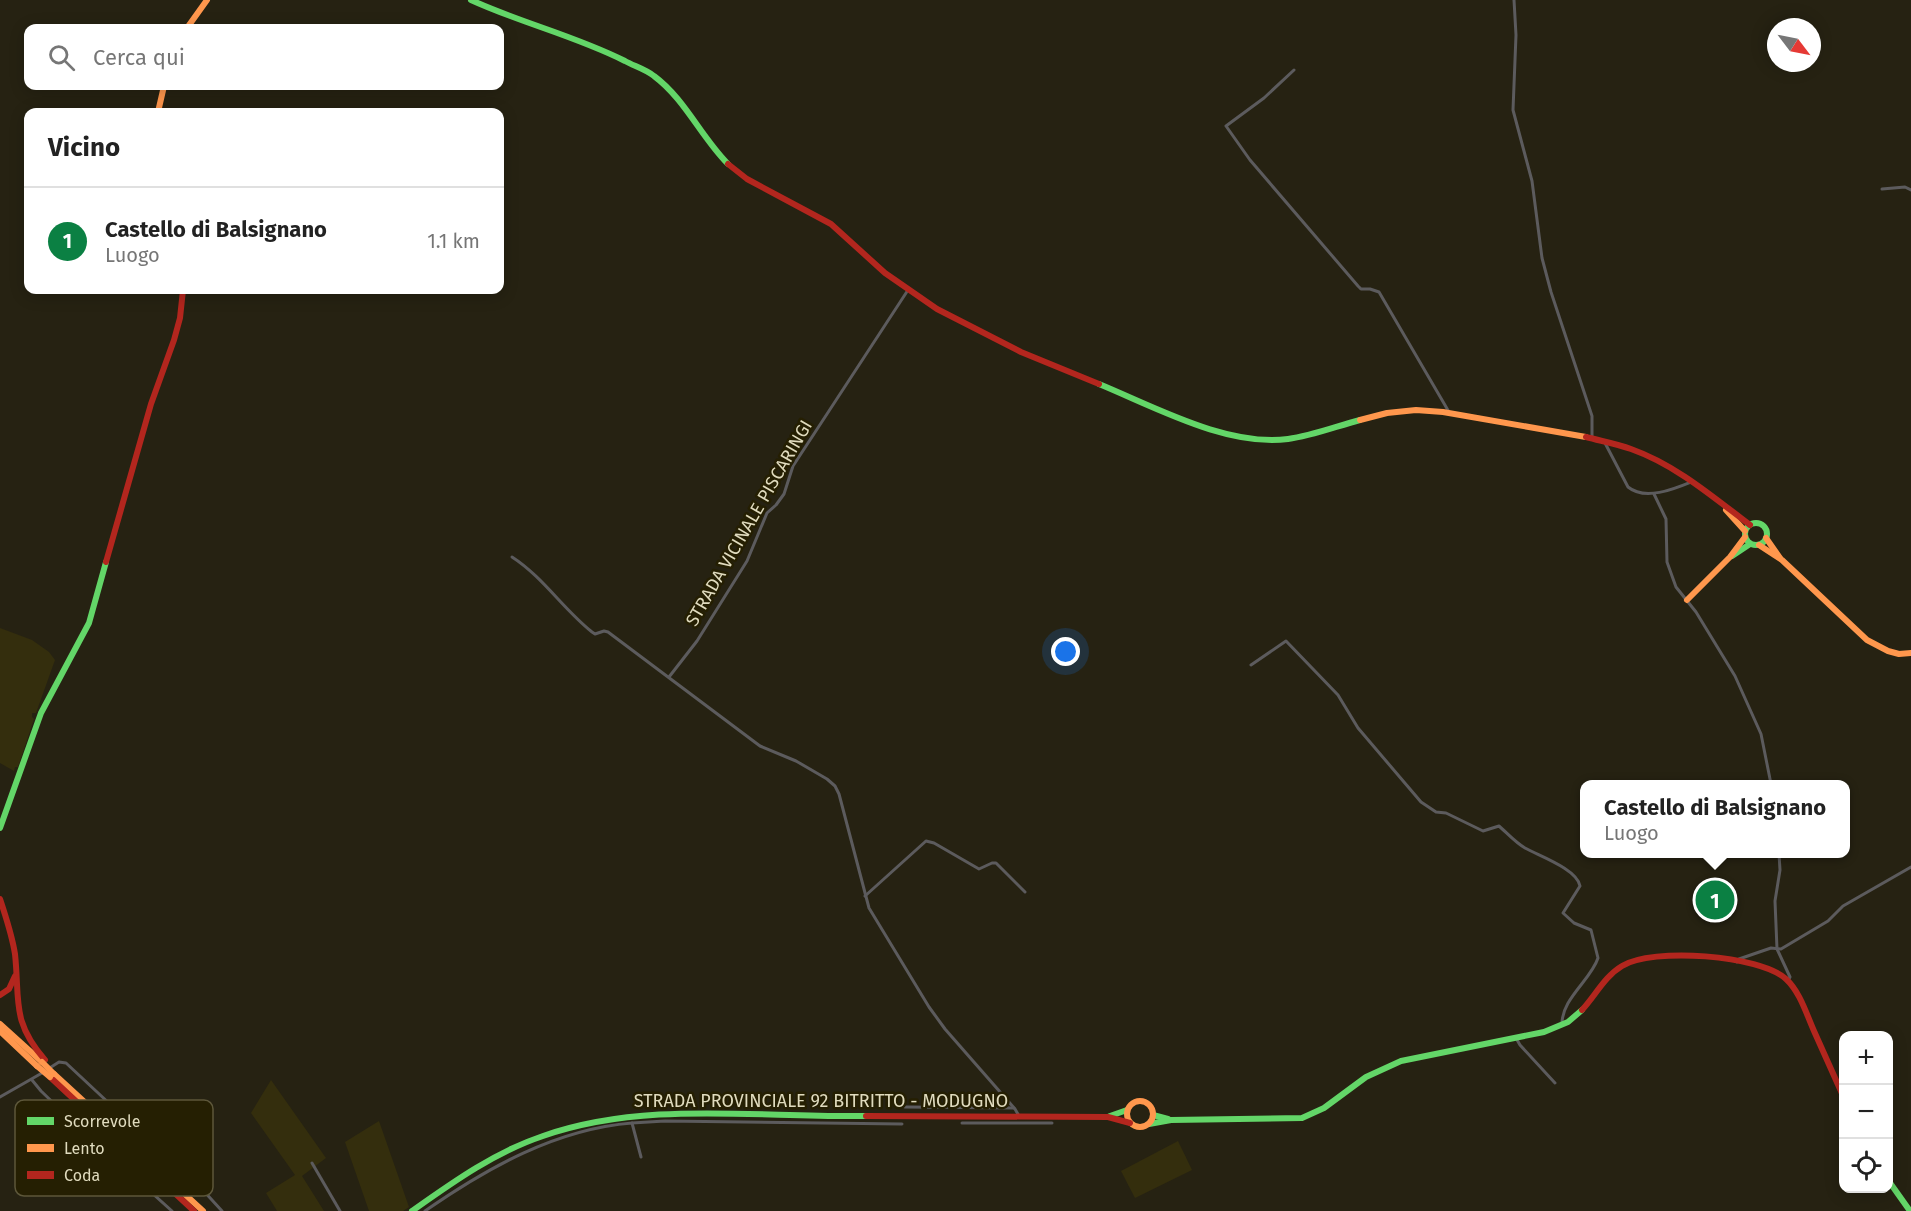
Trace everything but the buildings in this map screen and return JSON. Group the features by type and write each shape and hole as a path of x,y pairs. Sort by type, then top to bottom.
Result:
{"main road":[{"path":"190,24 207,0"},
{"path":"471,0 497,12 603,50 653,75 676,97 728,164 747,179 831,224 885,273 937,309 1021,352 1215,432 1263,440 1289,439 1387,413 1416,411 1449,413 1592,438 1647,456 1693,482 1750,525"},
{"path":"159,108 163,90"},
{"path":"0,828 40,713 89,622 151,404 178,329 182,294"},
{"path":"1720,503 1745,534 1750,544"},
{"path":"1730,557 1750,525 1756,523 1762,525 1766,530 1766,538 1782,560"},
{"path":"1759,545 1766,538"},
{"path":"1686,600 1730,557 1750,544 1759,545 1782,560 1867,640 1883,650 1911,653"},
{"path":"0,899 8,920 16,967 17,1008 20,1022 41,1063"},
{"path":"1108,1117 1137,1127 1171,1120 1302,1118 1324,1108 1366,1077 1401,1061 1516,1038 1562,1025 1577,1016 1614,973 1631,961 1655,955 1689,956 1768,968 1788,981 1808,1013 1839,1086"},
{"path":"0,995 9,989 16,967"},
{"path":"0,1023 41,1063"},
{"path":"0,1031 83,1100"},
{"path":"54,1074 81,1100"},
{"path":"1108,1117 1127,1110 1132,1103 1143,1101 1151,1106 1153,1115 1149,1124"},
{"path":"1127,1110 1130,1123"},
{"path":"1153,1115 1171,1120"},
{"name":"STRADA PROVINCIALE 92 BITRITTO - MODUGNO","path":"412,1211 464,1174 505,1152 566,1129 637,1116 825,1120 998,1119 1019,1116 1108,1117"},
{"path":"1893,1187 1910,1211"},
{"path":"179,1196 194,1211"},
{"path":"187,1196 203,1211"}],"street":[{"path":"1514,0 1516,35 1512,104 1534,195 1542,258 1551,292 1589,404 1593,423 1592,438"},
{"path":"1294,70 1264,98 1226,126 1250,160 1358,286 1361,289 1379,292 1449,413"},
{"path":"1882,189 1911,190"},
{"name":"STRADA VICINALE PISCARINGI","path":"669,677 697,641 747,561 767,513 784,494 793,466 908,290"},
{"path":"1605,441 1629,488 1640,493 1654,494 1693,482"},
{"path":"1654,494 1666,519 1667,562 1676,587 1696,612 1739,686 1761,734 1770,780"},
{"path":"512,557 553,592 594,634 608,632 765,749 796,761 835,786 867,903 940,1022 966,1055 1015,1108 1019,1116"},
{"path":"1251,665 1284,640 1286,641 1338,695 1358,728 1421,802 1436,812 1446,813 1483,831 1499,826 1524,848 1546,858 1576,878 1580,886 1563,913 1574,923 1591,930 1598,958 1573,994 1562,1018 1562,1025"},
{"path":"865,896 926,841 934,843 979,869 996,863 1025,892"},
{"path":"1779,858 1780,870 1775,901 1777,948 1790,977 1788,981"},
{"path":"1737,962 1739,959 1771,948 1781,949 1828,921 1843,906 1911,867"},
{"path":"1516,1038 1555,1083"},
{"path":"0,1097 32,1080 58,1062 66,1063 106,1100"},
{"path":"32,1080 50,1100"},
{"path":"905,1107 1015,1108"},
{"path":"962,1124 998,1119 1052,1123"},
{"path":"425,1211 481,1174 534,1148 592,1129 664,1121 825,1120 902,1124"},
{"path":"632,1123 642,1157"},
{"path":"312,1163 340,1211"},
{"path":"155,1196 172,1211"},
{"path":"208,1196 222,1211"}],"shaded area":[{"path":"0,628 32,640 49,652 55,660 36,713 32,713 34,719 18,767 15,767 14,771 0,763"},
{"path":"271,1080 326,1158 302,1176 324,1211 277,1211 266,1193 295,1175 251,1113"},
{"path":"379,1121 409,1207 403,1211 369,1211 345,1142"},
{"path":"1178,1141 1192,1170 1135,1198 1121,1171"}],"traffic: fast":[{"path":"471,0 587,44 651,74 675,96 728,164"},
{"path":"1099,384 1167,414 1241,437 1265,440 1297,438 1360,420"},
{"path":"1756,523 1764,526 1767,534 1764,542 1756,545 1748,542 1745,534 1748,526 1756,523"},
{"path":"1732,556 1750,544"},
{"path":"0,828 41,713 89,623 106,562"},
{"path":"1149,1124 1171,1120 1302,1118 1324,1108 1366,1077 1401,1061 1544,1032 1568,1022 1582,1010"},
{"path":"1110,1116 1127,1110"},
{"path":"412,1211 459,1179 508,1150 543,1136 582,1125 662,1114 866,1116"},
{"path":"1153,1115 1168,1119"},
{"path":"1893,1187 1910,1211"}],"traffic: slow":[{"path":"190,24 207,0"},
{"path":"159,108 163,90"},
{"path":"1360,420 1387,413 1416,410 1443,412 1586,437"},
{"path":"1726,510 1745,531"},
{"path":"1687,600 1730,557 1745,537"},
{"path":"1766,538 1780,558"},
{"path":"1759,545 1782,560 1867,640 1888,651 1899,654 1911,653"},
{"path":"0,1024 42,1062"},
{"path":"0,1031 37,1066"},
{"path":"42,1062 54,1074"},
{"path":"37,1066 50,1077"},
{"path":"54,1074 82,1100"},
{"path":"1140,1101 1149,1105 1153,1114 1149,1123 1140,1127 1131,1123 1127,1114 1131,1105 1140,1101"},
{"path":"187,1196 203,1211"}],"traffic: jam":[{"path":"728,164 747,179 831,224 885,273 937,309 1021,352 1099,384"},
{"path":"106,562 151,404 174,340 180,318 183,294"},
{"path":"1586,437 1631,449 1663,464 1694,482 1750,525"},
{"path":"0,899 14,947 22,1022 34,1046 45,1060"},
{"path":"1582,1010 1610,975 1622,966 1637,960 1680,955 1731,959 1754,964 1786,979 1795,990 1839,1087"},
{"path":"0,995 9,989 15,976"},
{"path":"50,1077 75,1100"},
{"path":"866,1116 1108,1117 1130,1123"},
{"path":"178,1196 194,1211"}],"place":[{"name":"Castello di Balsignano","path":"1715,900"}]}
